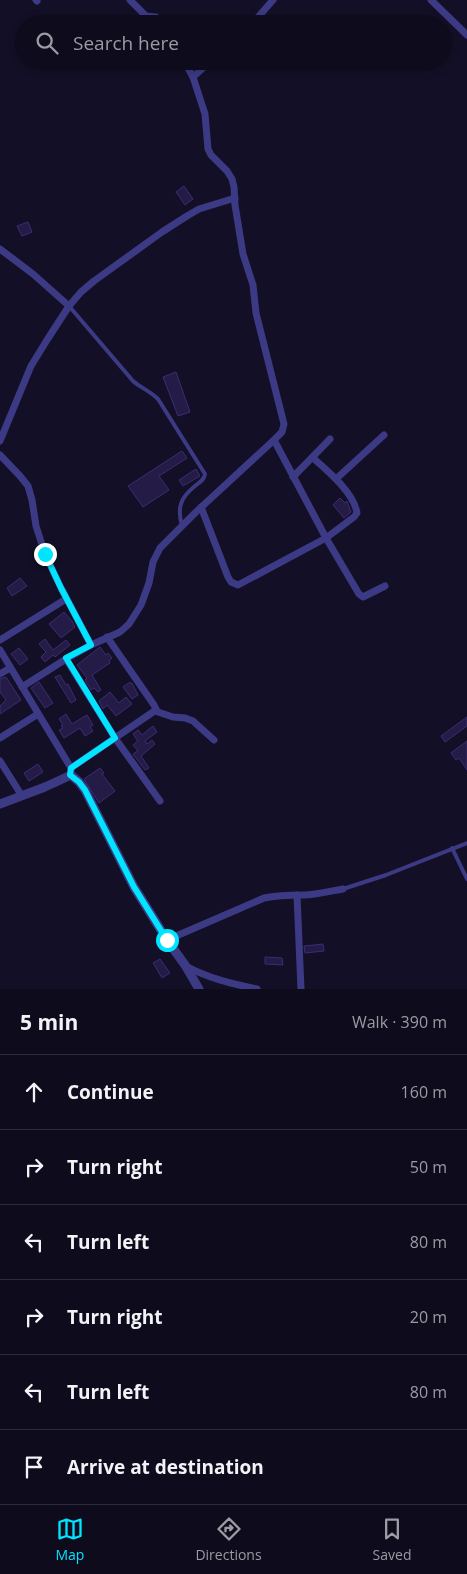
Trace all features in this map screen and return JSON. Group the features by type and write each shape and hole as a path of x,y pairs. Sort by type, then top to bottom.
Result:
{"street":[{"path":"130,0 145,15"},
{"path":"260,15 273,0"},
{"path":"431,0 446,15"},
{"path":"452,20 467,35"},
{"path":"22,687 66,658 120,632 129,624 141,605 157,552 167,540 282,432 284,424 256,313 253,285 243,254 232,179 208,149 205,114 188,70"},
{"path":"192,77 200,70"},
{"path":"0,441 31,366 69,306 81,292 162,232 199,209 235,198"},
{"path":"0,249 38,278 69,306"},
{"path":"336,480 384,435"},
{"path":"274,440 326,538 361,596 385,586"},
{"path":"293,477 330,440"},
{"path":"0,455 28,486 36,526 45,554 66,599 91,645"},
{"path":"201,508 228,576 233,584 238,585 326,538 358,513 356,505 336,480 312,458"},
{"path":"0,640 66,599"},
{"path":"107,637 154,705 155,711"},
{"path":"0,650 71,772 85,790 134,887 199,989"},
{"path":"66,658 115,738 160,802"},
{"path":"0,674 10,668"},
{"path":"0,804 22,796 71,772 115,738 155,711"},
{"path":"155,711 173,717 185,718 193,722 214,740"},
{"path":"0,738 38,714"},
{"path":"0,761 22,796"},
{"path":"167,940 264,898 278,895 323,893 343,889"},
{"path":"297,895 302,989"},
{"path":"185,966 210,977 257,989"}],"lane":[{"path":"69,306 133,381 158,399 205,474 202,481 185,495 179,513 182,526"},
{"path":"343,889 386,875 467,843"},
{"path":"452,848 467,879"}],"building":[{"path":"184,186 193,199 185,205 176,192"},
{"path":"28,222 32,232 22,236 17,226"},
{"path":"176,372 190,412 178,416 163,377"},
{"path":"182,451 187,458 159,476 169,490 143,507 128,486"},
{"path":"196,469 200,476 183,486 179,480"},
{"path":"340,498 345,503 347,501 351,512 344,518 333,505"},
{"path":"20,578 27,586 12,596 7,588"},
{"path":"64,612 75,627 61,638 49,624"},
{"path":"45,639 53,650 66,640 70,645 45,662 41,657 46,652 39,644"},
{"path":"100,647 106,655 108,653 112,658 109,661 110,663 92,675 101,690 98,692 94,688 91,690 85,680 87,678 77,665"},
{"path":"19,648 28,659 20,665 11,654"},
{"path":"60,675 66,685 68,684 76,700 71,703 55,677"},
{"path":"6,677 21,700 0,714 0,706 6,700 0,692 0,679"},
{"path":"39,682 53,703 45,708 31,688"},
{"path":"130,682 138,695 132,699 123,687"},
{"path":"110,692 119,703 126,697 132,704 116,716 107,705 103,709 99,701"},
{"path":"66,714 72,724 87,715 93,725 90,727 93,731 85,736 80,728 64,738 59,730 63,728 61,726 63,725 59,719"},
{"path":"467,717 467,726 445,742 441,736"},
{"path":"153,726 157,732 145,741 147,744 152,740 155,744 141,756 149,768 145,770 133,754 138,751 133,745 138,741 133,734 138,730 142,735"},
{"path":"467,741 467,770 459,758 456,760 451,753"},
{"path":"38,764 43,772 29,781 24,773"},
{"path":"100,768 104,773 102,774 115,791 99,803 84,779"},
{"path":"323,944 324,951 305,953 304,946"},
{"path":"265,957 282,958 283,965 265,964"},
{"path":"160,959 170,973 162,978 153,963"}],"route":[{"path":"45,554 91,645 66,658 115,738 71,768 70,775 85,790 134,887 167,940"}]}
